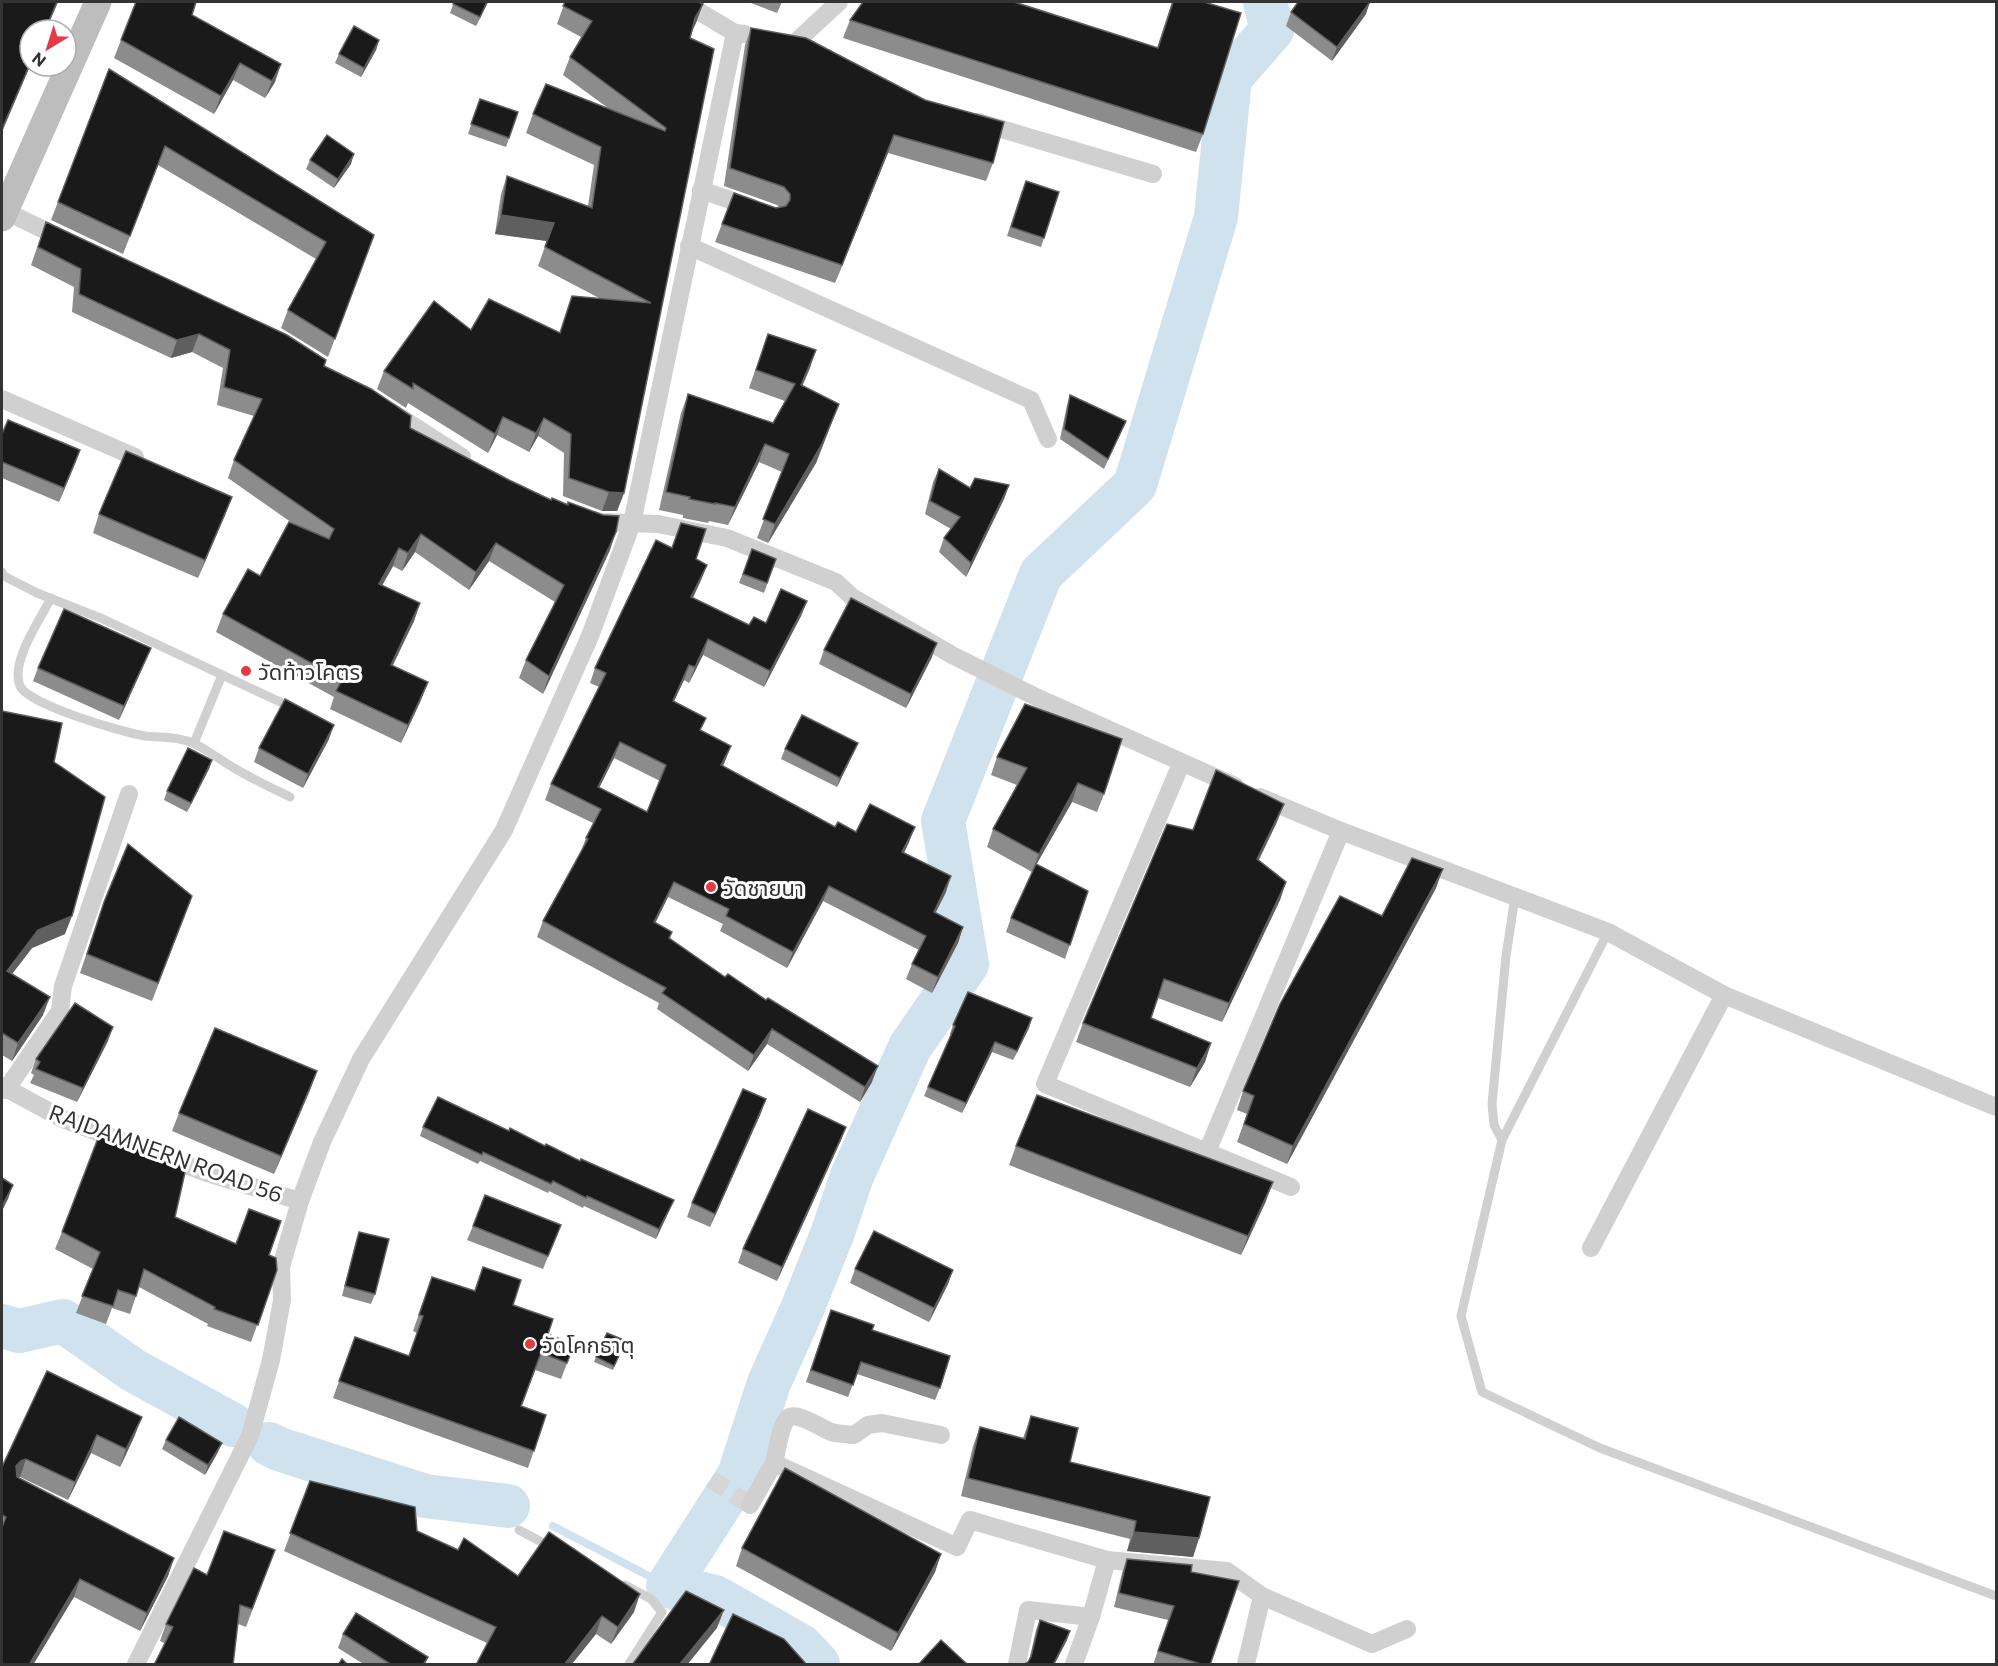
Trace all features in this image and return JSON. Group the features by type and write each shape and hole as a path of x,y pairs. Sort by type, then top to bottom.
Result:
{"main road":[{"path":"3,215 98,2"}],"street":[{"path":"684,2 735,33 798,40 818,51"},
{"path":"798,40 839,2"},
{"path":"136,1665 250,1436 271,1360 282,1300 281,1267 300,1201 322,1142 361,1059 504,830 590,636 632,524 735,33"},
{"path":"962,117 1153,174"},
{"path":"701,190 773,215"},
{"path":"3,215 80,247"},
{"path":"689,246 1031,400 1048,439"},
{"path":"2,399 135,457"},
{"path":"382,405 479,469"},
{"path":"579,515 600,522 658,524 727,537 836,582 852,597 952,655 1036,698 1181,764 1341,831 1608,932 1724,995 1996,1107"},
{"path":"1181,764 1046,1084 1291,1187"},
{"path":"4,1088 60,1011 63,986 129,794"},
{"path":"1207,1152 1341,831"},
{"path":"1591,1248 1724,995"},
{"name":"RAJDAMNERN ROAD 56","path":"4,1088 63,1119 210,1174 300,1201"},
{"path":"750,1505 774,1463 786,1420 791,1416 798,1416 832,1432 854,1435 868,1425 882,1423 941,1435"},
{"path":"774,1463 957,1547 970,1520 1107,1560 1227,1571 1262,1596 1372,1644 1407,1629"},
{"path":"1074,1665 1091,1617 1107,1560"},
{"path":"163,1561 184,1571"},
{"path":"1246,1665 1262,1596"},
{"path":"1017,1665 1028,1610 1091,1617"}],"lane":[{"path":"2,572 29,589 103,619 301,712"},
{"path":"51,598 19,660 17,676 21,689 37,700 99,724 145,736 169,736 194,743 241,772 290,797"},
{"path":"194,743 222,675"},
{"path":"1502,1140 1494,1125 1492,1104 1506,956 1515,897"},
{"path":"1608,932 1502,1140 1461,1316 1482,1392 1600,1448 1996,1596"},
{"path":"519,1530 560,1551"},
{"path":"621,1583 651,1599 662,1612 629,1665"}],"building":[{"path":"2,2 57,2 50,18 18,18 18,78 24,78 2,129"},
{"path":"136,2 196,2 192,15 281,64 272,81 240,63 221,96 121,40"},
{"path":"454,2 487,2 480,17 453,4"},
{"path":"565,2 698,2 703,4 695,18 690,38 714,49 624,493 609,492 569,478 571,434 544,418 536,433 503,417 495,434 413,383 413,389 384,371 434,301 471,330 489,299 560,333 572,296 651,303 545,247 554,223 501,215 507,176 592,208 601,147 533,114 546,84 665,131 666,128 570,57 592,21 563,6"},
{"path":"863,2 1014,2 1158,48 1173,2 1204,2 1241,13 1203,134 850,20"},
{"path":"1298,2 1370,2 1337,47 1291,12"},
{"path":"354,26 379,40 364,68 339,54"},
{"path":"751,28 806,38 925,100 1004,122 993,163 894,135 842,265 722,224 734,193 776,208 786,206 790,200 790,194 784,187 730,168"},
{"path":"109,69 374,235 335,339 288,310 326,242 165,146 130,236 58,202"},
{"path":"480,99 518,112 509,138 471,124"},
{"path":"327,135 354,154 338,179 310,160"},
{"path":"1026,181 1059,192 1044,238 1011,227"},
{"path":"46,222 287,335 326,360 324,366 371,389 411,416 410,428 509,480 551,500 552,498 568,505 568,502 603,515 619,516 616,532 549,676 526,660 564,585 496,543 476,572 421,534 408,553 399,548 379,584 420,603 391,665 428,682 408,725 336,691 342,680 223,614 248,569 260,576 289,522 329,539 334,529 234,460 262,399 224,387 230,350 199,334 177,340 79,294 81,269 38,247"},
{"path":"768,334 816,350 801,385 839,404 822,444 775,524 763,519 789,454 765,444 735,507 689,499 690,497 666,492 688,394 773,423 795,384 756,370"},
{"path":"1070,395 1126,421 1108,459 1064,429"},
{"path":"8,420 80,450 64,488 2,462 2,434"},
{"path":"126,451 232,497 205,560 99,514"},
{"path":"939,469 970,488 975,478 1009,485 971,563 944,538 960,517 930,501"},
{"path":"681,523 706,529 696,559 707,565 691,597 749,625 754,617 766,623 781,589 807,601 770,671 708,639 695,667 689,665 673,701 706,718 700,730 731,746 721,765 835,827 838,822 856,832 870,804 915,827 902,852 951,876 934,912 963,927 938,977 912,964 926,936 829,886 793,952 726,916 729,909 674,882 654,922 672,932 669,938 725,977 728,974 766,1000 768,998 878,1066 865,1087 772,1029 754,1055 662,993 666,988 543,921 588,839 586,838 601,809 551,784 606,673 595,668 656,540 672,548","holes":["620,742 666,765 647,812 598,787"]},
{"path":"752,549 776,559 767,583 743,574"},
{"path":"851,598 937,643 911,694 824,650"},
{"path":"64,609 151,648 124,706 38,668"},
{"path":"285,699 334,725 308,774 259,748"},
{"path":"1025,704 1122,739 1104,794 1078,783 1039,854 993,829 1027,768 997,757"},
{"path":"2,711 62,723 54,762 105,797 72,916 38,930 7,971 50,997 18,1043 2,1033"},
{"path":"802,715 858,743 840,778 785,749"},
{"path":"188,748 212,760 191,803 167,791"},
{"path":"1216,770 1284,804 1257,859 1286,882 1229,1003 1164,979 1151,1018 1211,1043 1197,1068 1083,1023 1167,824 1193,830"},
{"path":"128,844 192,896 158,983 87,954 104,902"},
{"path":"1412,858 1443,869 1293,1146 1244,1124 1254,1096 1243,1091 1280,1004 1340,896 1382,916"},
{"path":"1036,864 1088,891 1070,945 1011,918"},
{"path":"968,992 1032,1018 1017,1051 995,1042 966,1103 928,1087"},
{"path":"75,1003 113,1027 83,1088 36,1069 40,1062 36,1059"},
{"path":"215,1028 317,1071 281,1156 179,1113"},
{"path":"743,1089 766,1099 715,1214 692,1203"},
{"path":"1037,1095 1273,1182 1248,1236 1016,1146"},
{"path":"438,1097 509,1131 510,1128 545,1146 546,1144 580,1161 581,1159 674,1200 659,1229 587,1196 586,1198 553,1181 551,1184 483,1152 482,1155 423,1127"},
{"path":"808,1109 846,1127 782,1267 743,1249"},
{"path":"100,1133 186,1168 175,1217 236,1244 249,1209 281,1221 269,1255 276,1258 277,1270 258,1325 214,1309 215,1307 144,1269 136,1296 118,1290 113,1306 82,1296 100,1252 62,1232"},
{"path":"2,1178 13,1185 2,1206"},
{"path":"485,1195 561,1225 548,1256 473,1226"},
{"path":"874,1231 953,1270 934,1308 855,1269"},
{"path":"359,1232 389,1239 375,1294 345,1286"},
{"path":"483,1267 521,1280 513,1305 553,1319 548,1334 574,1345 567,1363 541,1353 521,1406 546,1415 534,1451 339,1381 355,1337 409,1356 423,1316 419,1315 432,1277 475,1291"},
{"path":"831,1310 874,1325 872,1330 950,1356 940,1388 861,1362 853,1385 811,1370"},
{"path":"607,1333 626,1341 614,1366 596,1357"},
{"path":"47,1371 142,1417 126,1449 97,1435 75,1482 26,1459 16,1466 17,1477 174,1558 147,1613 80,1579 29,1665 2,1665 2,1527 6,1517 2,1515 2,1467"},
{"path":"1031,1416 1078,1428 1070,1462 1210,1497 1199,1538 1134,1532 1136,1521 968,1478 980,1427 1025,1439"},
{"path":"179,1417 222,1443 208,1465 166,1440"},
{"path":"785,1468 941,1554 898,1633 742,1548"},
{"path":"310,1481 415,1507 417,1531 458,1550 464,1538 518,1576 549,1532 640,1594 618,1627 602,1616 564,1665 476,1665 496,1627 290,1533"},
{"path":"224,1531 275,1550 252,1609 240,1605 233,1665 154,1665 173,1627 166,1624 194,1568 207,1575"},
{"path":"1127,1559 1192,1565 1191,1572 1239,1581 1210,1665 1158,1651 1174,1606 1119,1593"},
{"path":"686,1591 724,1610 679,1665 632,1665"},
{"path":"356,1613 428,1657 423,1665 392,1665 343,1634"},
{"path":"733,1614 784,1639 807,1665 709,1665"},
{"path":"1040,1620 1070,1631 1053,1665 1023,1665 1031,1657"},
{"path":"941,1640 968,1665 918,1665"},
{"path":"342,1659 348,1665 338,1665"}],"waterway":[{"path":"818,1664 801,1646 715,1597 668,1586 739,1475 769,1383 803,1307 833,1232 852,1176 910,1047 967,964 943,821 1041,574 1135,485 1216,217 1230,78 1272,30 1265,2"},
{"path":"2,1326 19,1331 63,1321 133,1370 233,1425"},
{"path":"269,1444 425,1496 508,1506"},
{"path":"553,1526 668,1586"}],"tunnel":[{"path":"711,1479 750,1505"}],"place":[{"name":"วัดท้าวโคตร","path":"246,671"},
{"name":"วัดชายนา","path":"711,887"},
{"name":"วัดโคกธาตุ","path":"530,1344"}]}
